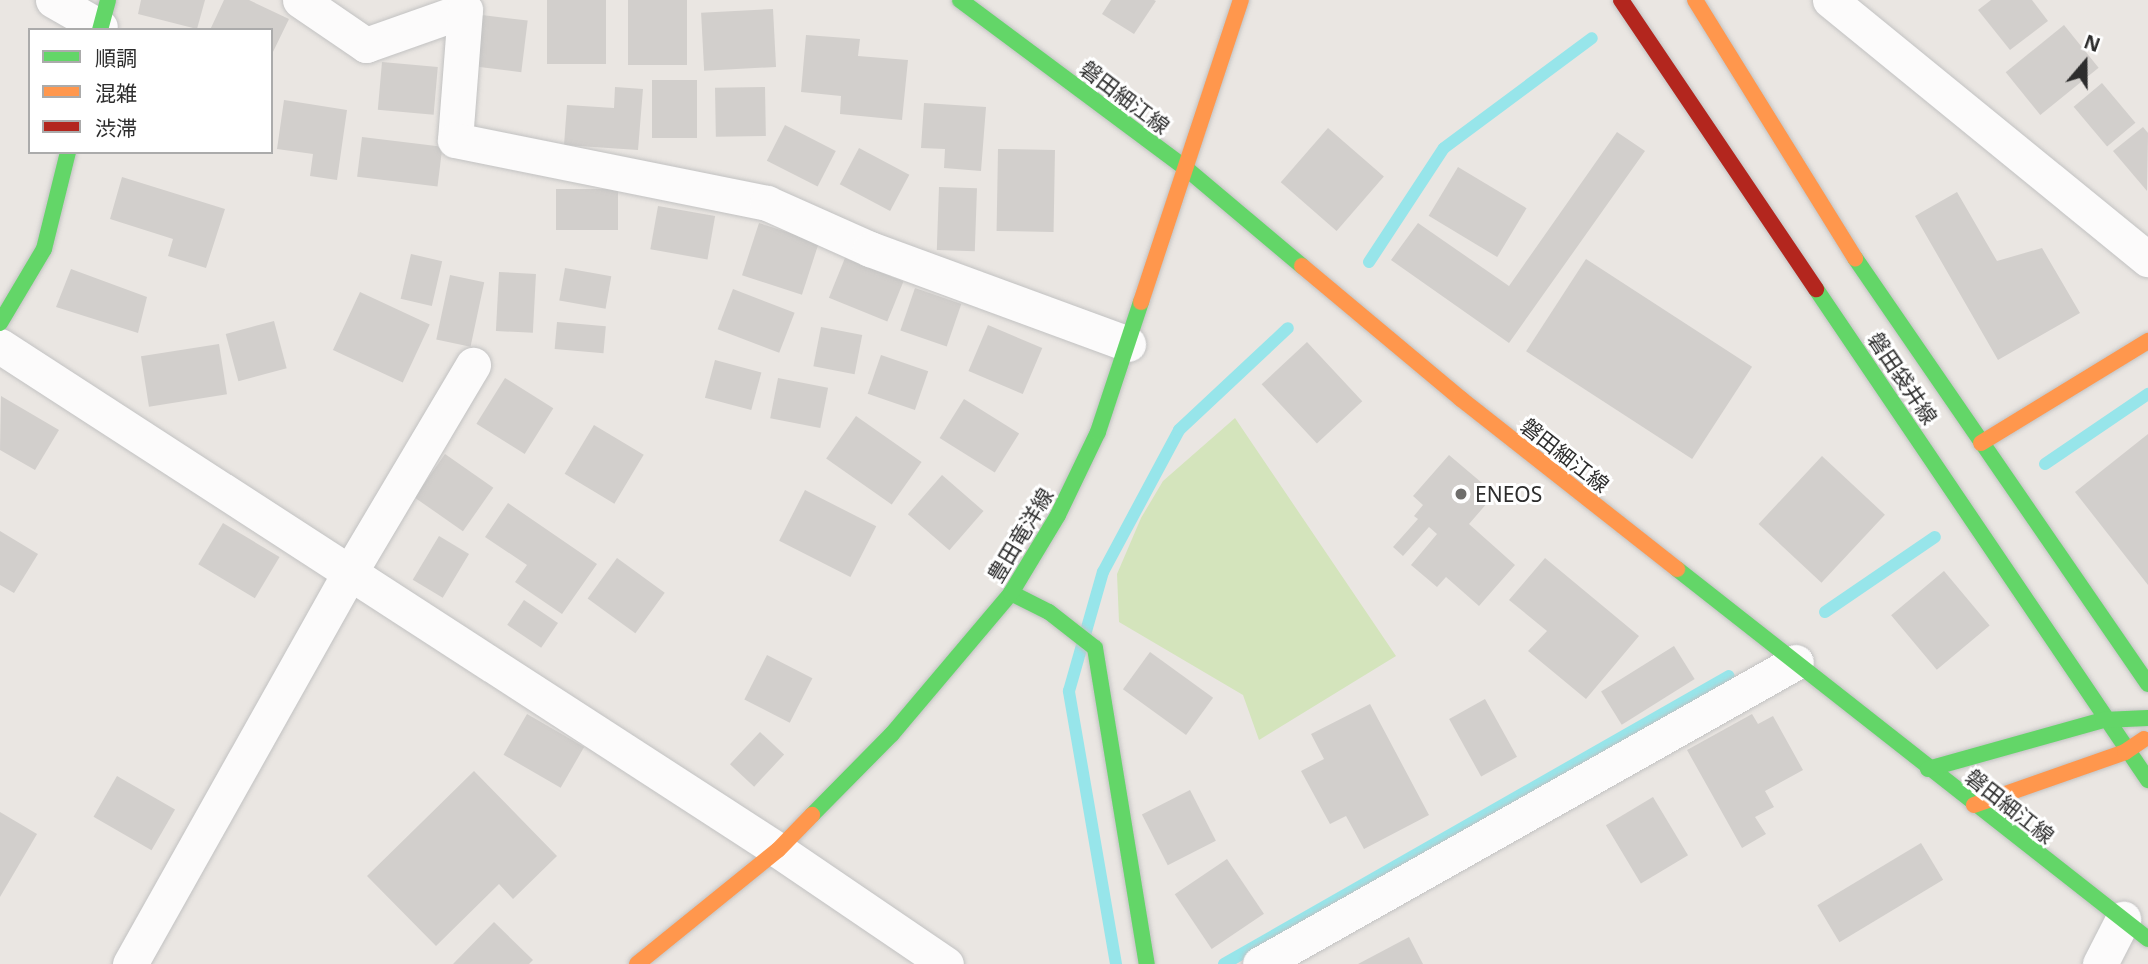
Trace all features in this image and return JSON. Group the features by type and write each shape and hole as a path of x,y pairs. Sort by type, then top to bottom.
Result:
{"main road":[{"name":"磐田細江線","path":"960,0 1188,170 1461,400 2135,929"},
{"name":"豊田竜洋線","path":"636,964 778,850 892,734 1011,593 1059,515 1098,432 1188,170 1241,0"},
{"name":"磐田袋井線","path":"1621,0 2103,720 2148,780"},
{"name":"磐田袋井線","path":"1695,0 1888,311 2148,684"},
{"path":"0,323 44,249 68,154"},
{"path":"1981,443 2148,341"},
{"path":"1011,593 1049,612 1096,648 1147,964"},
{"path":"1928,768 2103,720 2148,719"},
{"path":"1974,805 2125,752 2148,735"}],"street":[{"path":"53,0 103,19"},
{"path":"300,0 366,45 446,8 465,10 455,140 767,202 870,249 1128,344"},
{"path":"1830,0 2148,259"},
{"path":"0,346 778,850 946,964"},
{"path":"130,964 350,572 473,365"},
{"path":"1260,964 1796,662"},
{"path":"2100,964 2135,929"}],"green space":[{"path":"1235,418 1396,656 1259,740 1243,695 1119,622 1117,574 1141,518 1163,481"}],"building":[{"path":"141,0 205,0 197,28 138,14"},
{"path":"224,0 249,0 289,19 273,52 273,28 211,28"},
{"path":"547,0 606,0 606,64 547,64"},
{"path":"628,0 687,0 687,65 628,65"},
{"path":"1111,0 1156,1 1134,34 1102,14"},
{"path":"1991,0 2032,0 2048,21 2010,50 1978,10"},
{"path":"773,9 776,67 704,71 701,13"},
{"path":"482,15 528,21 521,72 476,67"},
{"path":"2064,25 2099,68 2040,115 2006,72"},
{"path":"806,35 860,39 858,56 908,60 902,120 840,114 841,96 801,92"},
{"path":"382,62 438,67 434,115 378,110"},
{"path":"652,80 697,80 697,138 652,138"},
{"path":"2102,83 2135,123 2107,147 2074,107"},
{"path":"615,87 643,89 638,150 564,145 567,105 614,108"},
{"path":"765,87 766,136 716,137 715,88"},
{"path":"284,100 347,110 337,180 310,176 313,154 277,149"},
{"path":"924,103 986,107 981,171 944,168 945,149 921,148"},
{"path":"785,125 836,151 818,187 767,161"},
{"path":"2143,127 2148,133 2147,191 2113,151"},
{"path":"1328,128 1384,177 1337,231 1281,182"},
{"path":"1617,132 1645,151 1509,343 1391,260 1418,223 1509,286"},
{"path":"362,137 442,147 438,187 357,177"},
{"path":"859,148 909,175 890,211 840,184"},
{"path":"998,149 1055,150 1054,232 997,231"},
{"path":"1458,167 1527,208 1497,257 1429,216"},
{"path":"122,177 225,209 206,268 168,256 173,239 110,219"},
{"path":"939,187 977,188 975,251 937,250"},
{"path":"556,189 618,189 618,230 556,230"},
{"path":"1957,192 1997,261 2042,248 2080,313 1998,360 1915,216"},
{"path":"658,206 715,216 707,259 650,249"},
{"path":"759,223 819,242 802,295 742,275"},
{"path":"411,254 442,261 432,306 401,299"},
{"path":"845,258 903,282 887,321 829,298"},
{"path":"1586,259 1752,367 1692,459 1526,351"},
{"path":"565,268 611,276 606,309 559,300"},
{"path":"71,269 147,297 138,333 56,307"},
{"path":"499,272 536,274 533,333 496,331"},
{"path":"450,275 484,282 471,347 436,340"},
{"path":"915,288 961,304 947,347 900,331"},
{"path":"733,289 795,313 779,353 718,329"},
{"path":"360,292 430,325 403,383 333,350"},
{"path":"274,321 287,368 238,381 226,334"},
{"path":"557,322 606,326 603,353 555,349"},
{"path":"988,325 1042,348 1023,394 968,371"},
{"path":"821,327 862,335 855,374 813,366"},
{"path":"1307,342 1362,401 1317,444 1262,384"},
{"path":"219,344 227,394 149,407 141,356"},
{"path":"881,355 928,371 915,410 868,394"},
{"path":"715,360 761,372 751,410 705,398"},
{"path":"505,378 553,408 525,454 476,424"},
{"path":"778,378 828,388 820,428 770,418"},
{"path":"1,396 59,430 35,470 0,450"},
{"path":"964,399 1019,433 995,472 940,438"},
{"path":"856,416 922,462 892,504 826,459"},
{"path":"594,425 644,455 614,504 565,474"},
{"path":"2148,434 2148,585 2075,492"},
{"path":"445,454 493,488 463,531 415,497"},
{"path":"1449,455 1495,494 1469,524 1515,565 1479,606 1446,577 1437,587 1411,565 1437,534 1429,527 1403,556 1393,547 1418,519 1414,516 1423,505 1413,496"},
{"path":"1822,456 1885,515 1821,583 1759,524"},
{"path":"942,475 984,511 949,550 908,514"},
{"path":"805,490 876,526 850,577 779,541"},
{"path":"508,503 597,564 562,614 515,582 527,565 485,537"},
{"path":"223,523 280,557 255,598 198,564"},
{"path":"0,531 38,554 14,593 0,585"},
{"path":"439,536 469,554 443,598 413,580"},
{"path":"617,558 665,593 635,633 588,598"},
{"path":"1545,558 1639,636 1586,699 1528,651 1547,631 1509,600"},
{"path":"1944,571 1990,625 1937,670 1891,615"},
{"path":"524,600 558,623 541,648 507,625"},
{"path":"1674,646 1695,679 1622,725 1601,692"},
{"path":"1150,652 1213,698 1186,735 1123,689"},
{"path":"767,655 812,678 790,723 744,700"},
{"path":"1485,699 1517,757 1481,777 1449,719"},
{"path":"1370,704 1429,815 1364,849 1346,816 1330,824 1301,771 1324,759 1311,734"},
{"path":"527,714 584,747 561,788 504,755"},
{"path":"1752,714 1758,724 1773,716 1803,770 1765,791 1774,807 1755,817 1766,834 1742,848 1687,750"},
{"path":"760,732 784,755 754,787 730,764"},
{"path":"474,771 557,856 513,899 499,884 436,946 367,876"},
{"path":"117,776 175,810 152,850 94,817"},
{"path":"1190,790 1216,841 1168,865 1142,815"},
{"path":"1653,797 1688,855 1641,884 1606,825"},
{"path":"0,812 37,834 0,897"},
{"path":"1921,843 1943,880 1839,942 1817,905"},
{"path":"1227,859 1264,914 1212,949 1175,894"},
{"path":"494,922 533,960 529,964 453,964"},
{"path":"1409,937 1423,964 1358,964"}],"waterway":[{"path":"1369,262 1444,148 1592,38"},
{"path":"1116,964 1069,691 1103,572 1179,430 1288,328"},
{"path":"2045,464 2148,394"},
{"path":"1825,612 1935,537"},
{"path":"1224,964 1729,676"}],"traffic: fast":[{"path":"101,28 108,0"},
{"path":"960,0 1188,170 1302,266"},
{"path":"0,323 44,249 68,154"},
{"path":"1855,258 2148,684"},
{"path":"1816,289 2148,780"},
{"path":"812,815 892,734 1011,593 1058,515 1098,432 1141,302"},
{"path":"1677,569 2148,939"},
{"path":"1011,593 1049,612 1095,648 1147,964"},
{"path":"1928,769 2103,720 2148,718"}],"traffic: slow":[{"path":"1141,302 1241,0"},
{"path":"1695,0 1855,258"},
{"path":"1302,266 1461,399 1677,569"},
{"path":"1981,443 2148,341"},
{"path":"1974,805 2125,752 2144,739"},
{"path":"637,964 778,850 812,815"}],"traffic: jam":[{"path":"1621,0 1816,289"}],"place":[{"name":"ENEOS","path":"1461,494"}]}
